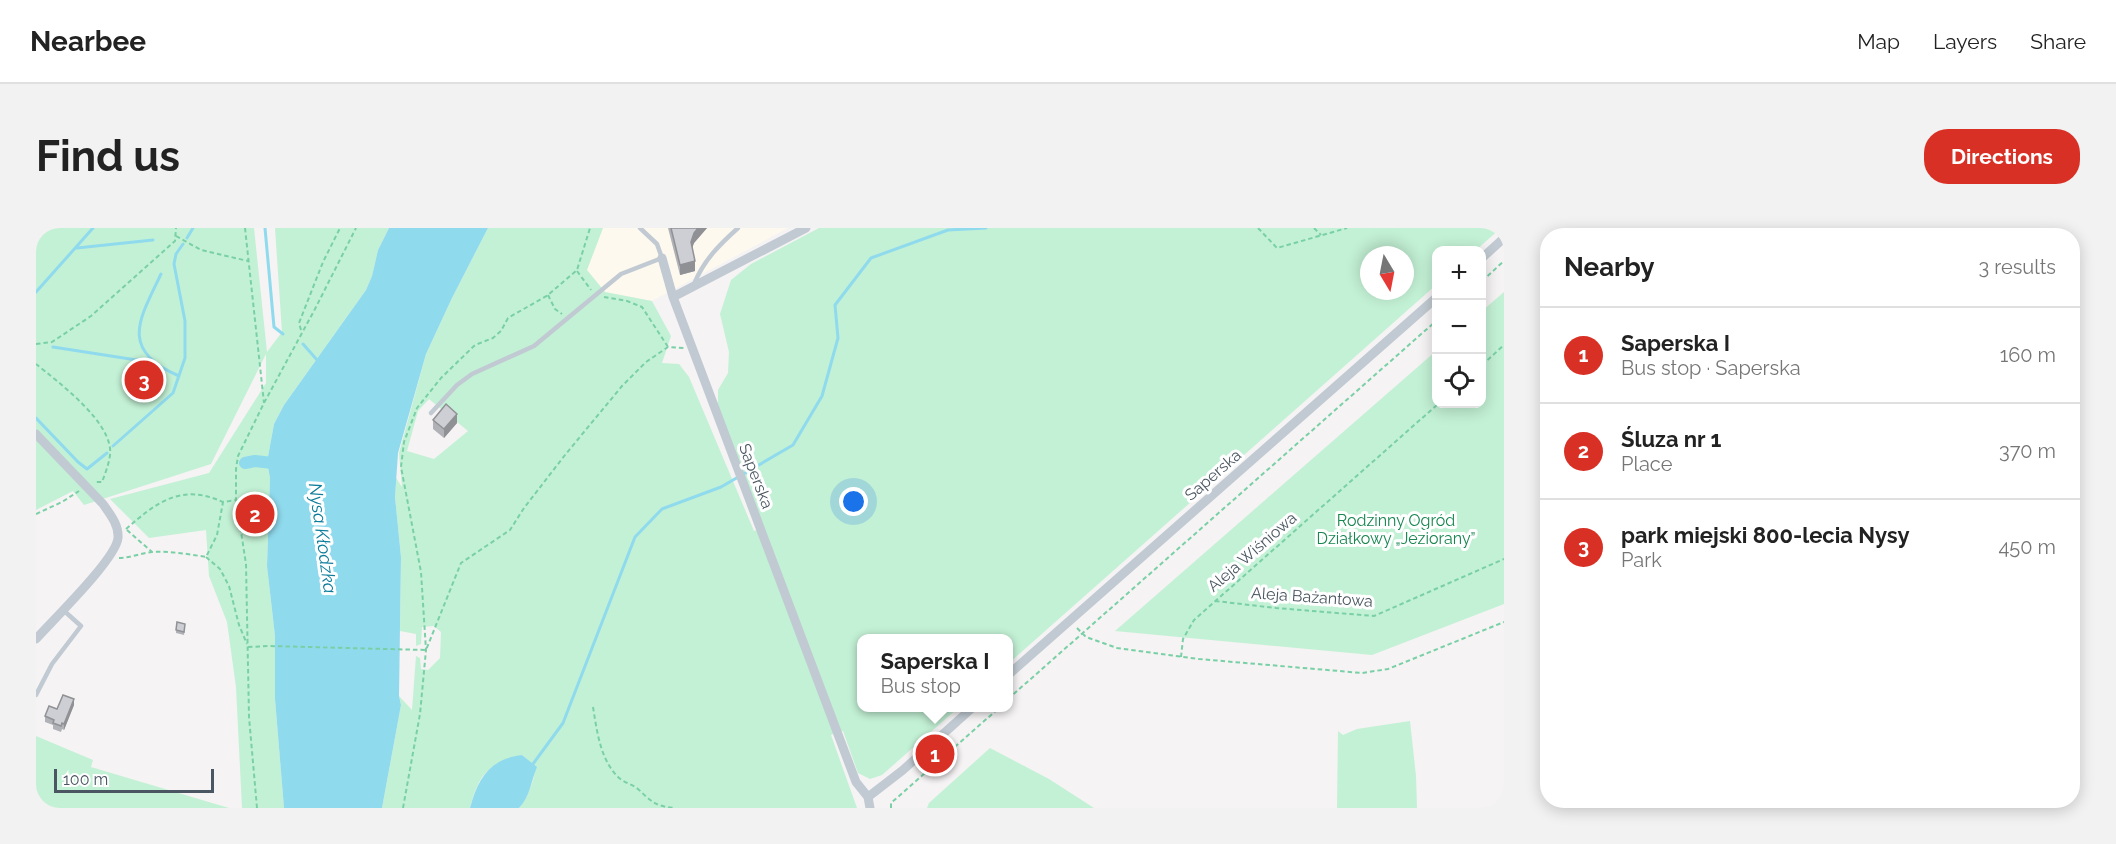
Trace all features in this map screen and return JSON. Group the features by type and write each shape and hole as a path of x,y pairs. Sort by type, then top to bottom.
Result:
{"street":[{"path":"673,297 806,228"},
{"path":"1486,254 1504,238"},
{"name":"Saperska","path":"662,258 673,297 737,468 856,782 868,797 870,808"},
{"name":"Saperska","path":"1013,671 1435,300"},
{"path":"36,434 103,504 122,529 110,558 36,639"},
{"path":"868,797 884,786 967,712"}],"lane":[{"path":"431,413 472,374 534,346 621,274 662,258 657,244 640,228"},
{"path":"693,287 698,273 706,265 710,255 738,228"},
{"path":"36,695 52,664 81,626 62,609"}],"path":[{"path":"36,344 52,342 92,316 175,241 176,228"},
{"path":"245,228 264,404"},
{"path":"302,332 299,323 323,262 340,228"},
{"path":"257,808 249,717 246,564 236,499 238,456 356,228"},
{"path":"403,808 420,714 426,650 419,556 401,467 404,442 417,408 441,378 475,345 493,338 501,331 508,318 548,295 577,270 590,228"},
{"path":"1258,228 1277,248 1347,228"},
{"path":"1314,228 1321,235"},
{"path":"176,236 201,250 248,261"},
{"path":"1486,277 1504,261"},
{"path":"577,270 585,284 595,294 627,301 642,308 668,347"},
{"path":"548,295 555,309 568,318"},
{"path":"1013,695 1432,325"},
{"path":"1486,361 1504,345"},
{"path":"426,650 461,563 510,530 565,455 622,386 646,362 668,347 692,347"},
{"path":"36,364 74,396 105,431 111,453 102,482 91,481 86,487 62,502 36,514"},
{"name":"Aleja Wiśniowa","path":"1181,657 1183,639 1194,620 1433,408"},
{"path":"152,552 122,529 162,501 176,496 190,493 210,496 223,502 236,499"},
{"path":"206,557 217,535 223,502"},
{"path":"110,558 129,558 152,552 206,557 220,569 229,586 238,625 248,647"},
{"name":"Aleja Bażantowa","path":"1215,600 1276,608 1374,616 1504,559"},
{"path":"1070,620 1083,634 1101,644 1117,648 1181,657 1339,672 1374,672 1388,669 1504,622"},
{"path":"248,647 426,650"},
{"path":"593,707 600,744 612,770 620,779 636,787 648,800 660,806 674,808"},
{"path":"891,808 891,803 994,712"}],"shaded area":[{"path":"603,228 788,228 652,301 605,292 587,270"}],"green space":[{"path":"36,228 254,228 267,352 282,332 275,228 389,228 378,250 366,290 284,405 274,424 267,462 270,478 267,566 275,636 275,699 284,808 242,808 236,687 227,622 209,576 206,530 149,538 110,499 209,473 266,383 266,354 211,464 84,505 73,491 36,510"},
{"path":"488,228 603,228 587,270 605,292 652,301 671,336 662,363 679,364 689,377 754,531 764,527 718,407 718,390 728,373 729,352 720,314 731,280 751,264 819,228 1501,228 1481,246 1432,246 1432,289 1013,659 1013,634 857,634 857,712 953,712 882,775 870,779 858,773 843,731 831,735 857,808 519,808 527,796 534,775 531,763 522,755 493,766 481,778 470,808 382,808 401,705 399,696 412,710 416,656 420,658 421,669 428,670 440,658 441,632 434,626 422,627 421,644 416,646 416,634 400,631 401,557 395,497 396,478 402,487 399,453 426,354","holes":["429,399 468,431 434,459 407,451 418,411"]},
{"name":"Rodzinny Ogród Działkowy „Jeziorany”","path":"1504,292 1504,604 1372,655 1115,631 1432,354 1432,408 1486,408 1486,308"},
{"path":"1410,721 1417,808 1337,808 1338,731 1343,735 1357,729"},
{"path":"36,736 93,760 91,767 229,808 36,808"},
{"path":"990,748 1049,779 1094,808 927,808 929,803"}],"water":[{"name":"Nysa Kłodzka","path":"389,228 488,228 426,354 398,453 395,497 401,557 399,696 401,705 382,808 284,808 275,699 275,636 267,566 270,478 267,462 274,424 284,405 366,290 378,250"},
{"path":"522,755 537,767 523,804 519,808 470,808 477,788 487,772 502,761"}],"building":[{"path":"671,228 698,228 691,242 695,261 680,265"},
{"path":"446,404 457,414 444,429 433,420"},
{"path":"177,622 185,624 184,632 176,630"},
{"path":"63,695 74,699 64,724 62,723 61,726 45,716 49,706 57,709"}],"waterway":[{"path":"36,292 93,228"},
{"path":"187,238 193,228"},
{"path":"265,228 274,327 283,334"},
{"path":"533,764 563,723 635,537 662,509 721,487 793,445 822,396 838,338 835,305 871,258 948,230 986,228"},
{"path":"77,248 153,240"},
{"path":"113,446 173,393 185,358 185,321 174,264 176,254 183,244"},
{"path":"161,274 141,320 139,332 141,344 148,356 160,366 179,376"},
{"path":"303,344 318,361"},
{"path":"53,347 143,361 149,359"},
{"path":"36,418 87,469 107,453"},
{"path":"245,463 255,461 281,464"}],"place":[{"name":"park miejski 800-lecia Nysy","path":"144,380"},
{"name":"Śluza nr 1","path":"255,514"},
{"name":"Saperska I","path":"935,754"}]}
